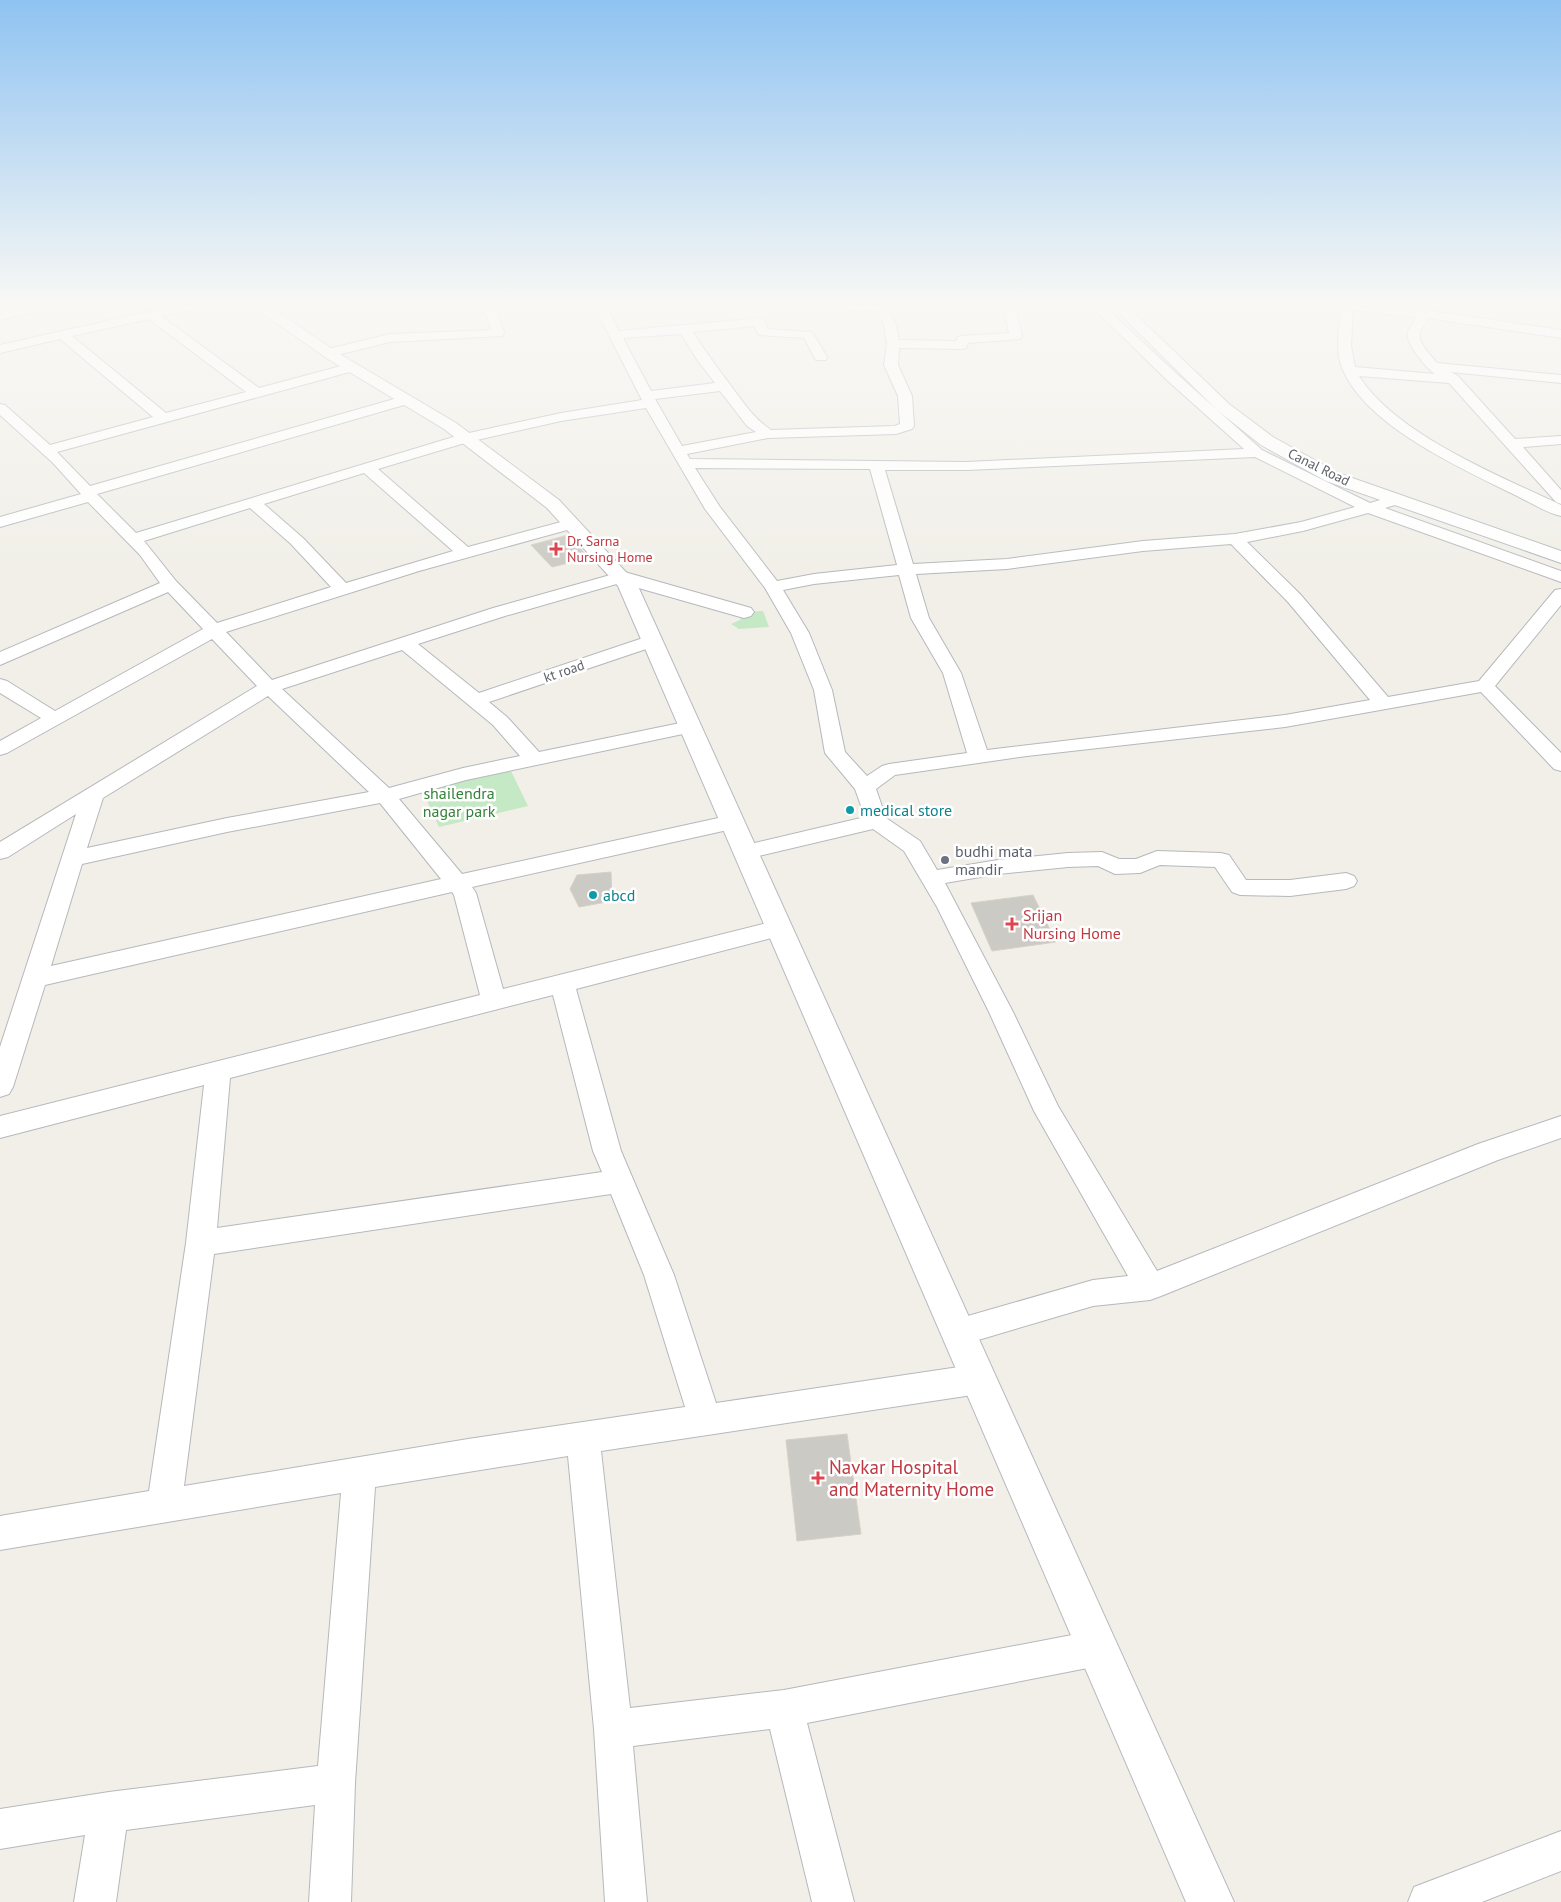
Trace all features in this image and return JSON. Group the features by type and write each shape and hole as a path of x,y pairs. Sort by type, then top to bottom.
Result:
{"main road":[{"path":"397,395 465,438 553,504 627,584 1210,1902"},
{"name":"Canal Road","path":"1210,395 1222,407 1267,441 1332,477 1561,557"},
{"name":"Canal Road","path":"1236,397 1288,439 1332,461 1401,489 1561,542"},
{"path":"621,577 744,612"}],"street":[{"path":"135,395 164,419"},
{"path":"47,450 251,395"},
{"path":"646,395 713,509 773,587 800,633 823,690 836,753 865,787 877,821 912,846 931,878 948,907 1001,1012 1047,1111 1150,1287"},
{"path":"133,539 465,438 677,395"},
{"path":"731,395 752,422 768,434"},
{"path":"683,457 768,434 896,430 907,426 904,395"},
{"path":"1192,395 1257,453 1370,508 1561,577"},
{"path":"1364,395 1386,416 1438,450 1561,511"},
{"path":"1467,395 1561,499"},
{"path":"0,522 406,400"},
{"path":"0,408 47,450 146,552 170,585 269,687 385,796 465,893 494,1001"},
{"path":"1511,444 1561,440"},
{"path":"683,457 877,466 967,466 1048,464 1122,458 1257,453"},
{"path":"877,466 920,618 952,673 979,757"},
{"path":"366,468 464,552"},
{"path":"773,587 814,579 906,569 1007,564 1143,546 1234,539 1303,526 1396,500"},
{"path":"252,502 297,541 342,589"},
{"path":"0,749 214,630 464,552 572,524"},
{"path":"1234,539 1294,598 1382,704"},
{"path":"0,852 269,687 404,642 621,577"},
{"path":"0,659 170,585"},
{"path":"865,787 889,770 979,757 1285,721 1485,686 1561,594"},
{"name":"kt road","path":"476,700 652,641"},
{"path":"404,642 500,721 534,759"},
{"path":"0,685 55,719"},
{"path":"1485,686 1561,766"},
{"path":"72,859 227,825 385,796 463,774 690,726"},
{"path":"0,1087 92,796"},
{"path":"746,852 877,821"},
{"path":"35,978 455,882 732,822"},
{"path":"931,878 998,867 1068,860 1102,859 1115,867 1140,866 1156,858 1221,860 1240,887 1290,888 1346,881"},
{"path":"0,1127 779,928"},
{"path":"562,982 607,1151 659,1274 705,1420"},
{"path":"164,1506 201,1243 218,1071"},
{"path":"958,1332 1093,1293 1150,1287 1488,1152 1561,1127"},
{"path":"201,1243 620,1181"},
{"path":"0,1533 359,1473 978,1379"},
{"path":"584,1438 613,1729 626,1902"},
{"path":"330,1902 336,1783 359,1473"},
{"path":"613,1729 784,1709 1098,1648"},
{"path":"784,1709 834,1902"},
{"path":"0,1829 109,1812 336,1783"},
{"path":"95,1902 109,1812"},
{"path":"1428,1902 1561,1851"}],"green space":[{"path":"763,611 769,627 739,629 731,624 740,620 744,612"},
{"name":"shailendra nagar park","path":"511,771 528,806 439,827 422,790"}],"building":[{"path":"568,535 589,558 552,567 531,545"},
{"name":"abcd","path":"611,872 612,901 579,907 570,889 577,875"},
{"path":"1033,895 1056,942 992,951 971,903"},
{"path":"847,1434 861,1534 797,1541 786,1440"}],"place":[{"name":"Dr. Sarna Nursing Home","path":"556,549"},
{"name":"medical store","path":"850,810"},
{"name":"budhi mata mandir","path":"945,860"},
{"name":"abcd","path":"593,895"},
{"name":"Srijan Nursing Home","path":"1012,924"},
{"name":"Navkar Hospital and Maternity Home","path":"818,1478"}]}
